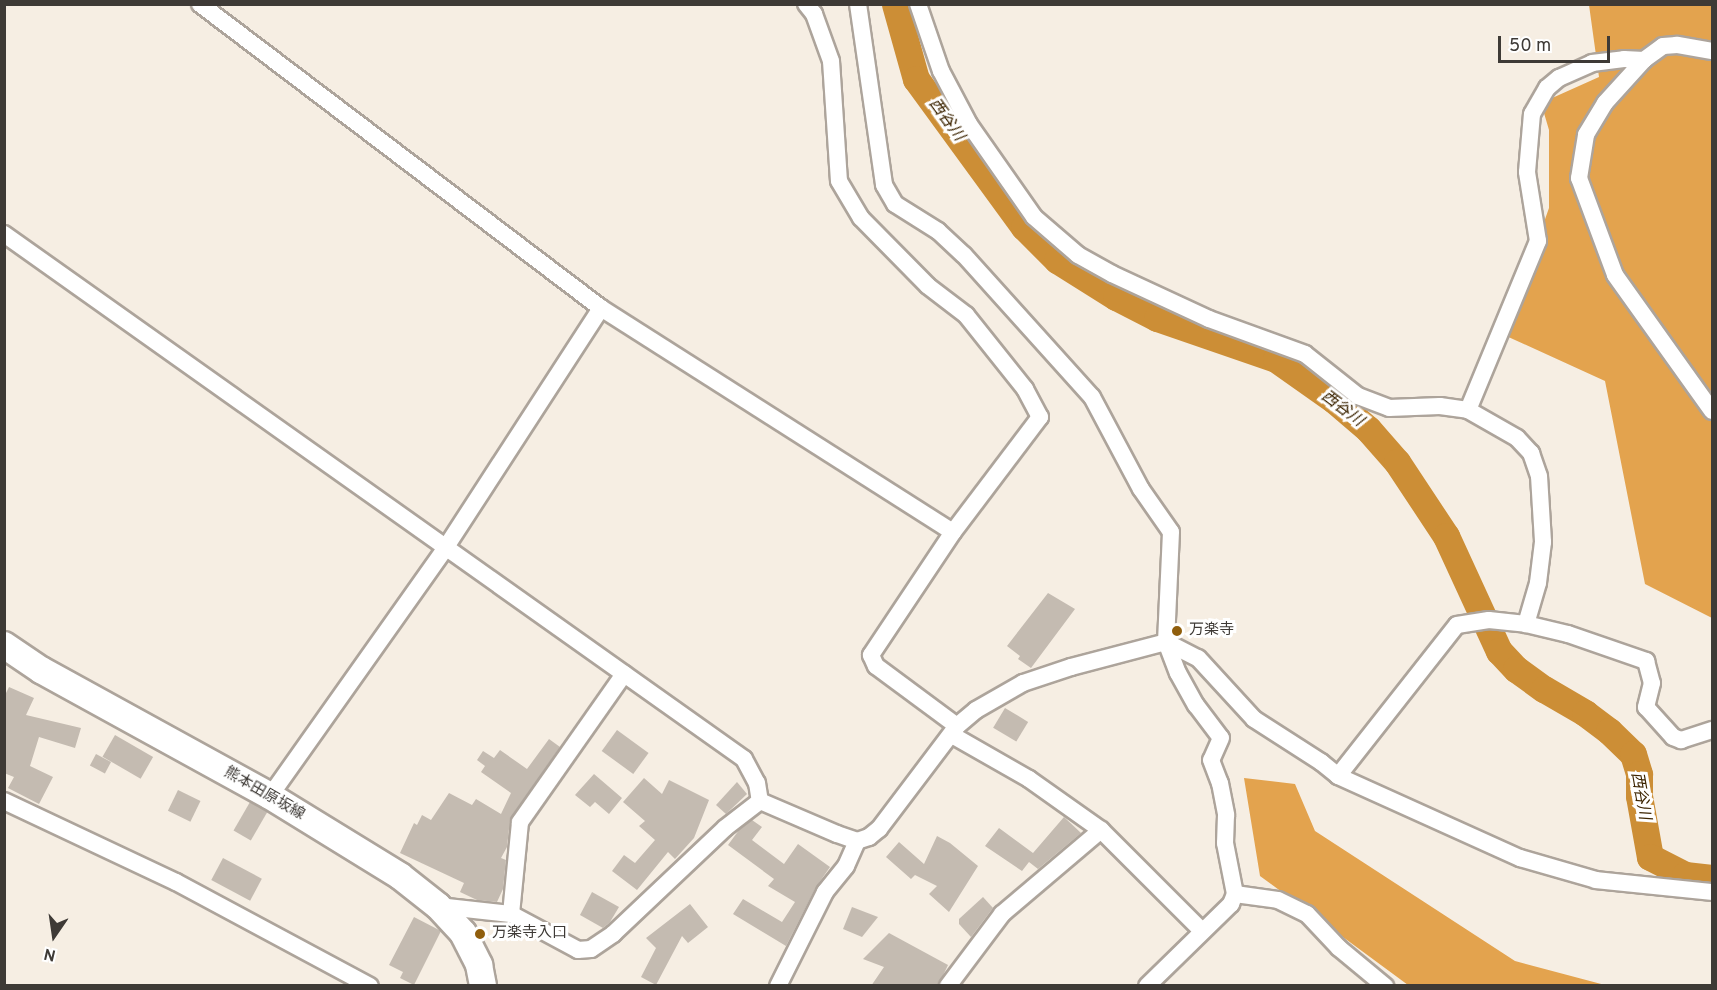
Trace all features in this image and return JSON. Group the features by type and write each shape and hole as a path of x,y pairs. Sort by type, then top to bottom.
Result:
{"main road":[{"name":"熊本田原坂線","path":"4,645 41,670 270,796 400,876 438,906 463,933 479,965 483,986"}],"street":[{"path":"200,4 601,308 953,532"},
{"path":"806,4 814,14 831,61 839,181 861,218 928,286 966,315 1025,389 1040,417 953,532 871,655 876,666 955,731 1029,778 1101,831 1201,930"},
{"path":"858,4 884,186 895,204 938,231 964,255 1092,397 1141,489 1171,532 1166,642 1178,673 1196,705 1221,738 1211,760 1220,783 1226,815 1225,843 1235,894 1231,904 1201,930 1147,986"},
{"path":"918,4 941,71 969,124 1034,217 1078,255 1112,274 1209,319 1305,354 1358,396 1389,408 1440,406 1468,410 1517,438 1531,453 1539,476 1543,542 1538,583 1526,624"},
{"path":"1713,51 1677,45 1663,46 1644,60 1605,103 1586,135 1579,178 1615,275 1713,411"},
{"path":"1468,410 1539,241 1527,172 1532,114 1547,88 1559,78 1592,63 1624,59 1644,60"},
{"path":"4,234 744,759 757,783 760,801"},
{"path":"270,796 446,547 601,308"},
{"path":"1338,776 1457,625 1489,620 1526,624 1568,634 1646,662 1652,683 1646,707 1673,737 1681,740 1713,730"},
{"path":"760,801 857,841 869,837 879,829 955,731 976,710 1023,683 1071,667 1166,642 1198,658 1254,719 1321,762 1338,776 1520,858 1596,880 1713,892"},
{"path":"511,914 520,822 624,674"},
{"path":"4,801 176,882 370,986"},
{"path":"438,906 511,914 578,950 591,949 613,934 725,828 760,801"},
{"path":"948,986 1002,914 1101,831"},
{"path":"778,986 825,892 846,866 857,841"},
{"path":"1235,894 1278,900 1306,915 1339,948 1385,986"}],"shaded area":[{"path":"1589,5 1712,5 1712,618 1645,584 1605,381 1504,335 1549,208 1549,130 1541,103 1599,77"},
{"path":"1244,778 1295,784 1315,831 1515,961 1605,985 1408,985 1260,876"}],"building":[{"path":"1048,593 1075,609 1031,668 1018,659 1020,656 1007,646"},
{"path":"9,687 34,698 26,715 81,728 75,748 39,737 30,766 53,777 39,804 8,788 14,777 4,773 4,697"},
{"path":"1005,708 1028,722 1016,742 993,728"},
{"path":"617,730 649,753 633,774 602,751"},
{"path":"115,735 153,757 141,779 102,757"},
{"path":"549,739 560,747 510,820 507,847 501,858 506,860 503,889 497,902 477,900 460,892 464,883 400,853 414,823 417,825 422,815 431,820 449,793 472,805 476,799 501,814 511,793 481,772 485,766 477,760 483,751 494,758 500,750 527,769"},
{"path":"96,754 111,762 105,773 90,765"},
{"path":"594,774 622,798 609,814 595,802 590,807 575,795"},
{"path":"644,778 662,794 669,780 709,800 694,838 675,859 668,852 637,890 612,871 624,855 635,863 655,840 639,826 645,821 623,802"},
{"path":"737,782 747,794 726,814 716,805"},
{"path":"178,790 200,801 190,822 168,811"},
{"path":"250,802 267,812 251,841 234,831"},
{"path":"1064,817 1081,833 1038,869 1029,862 1022,871 985,846 999,828 1033,853"},
{"path":"752,820 762,827 752,840 784,864 798,844 830,867 816,887 786,946 733,914 743,899 782,922 795,902 768,886 774,879 728,845 739,830"},
{"path":"937,836 950,843 978,866 949,912 929,894 937,886 915,875 911,879 886,857 899,842 924,864"},
{"path":"223,858 262,879 250,901 211,880"},
{"path":"592,892 619,907 610,922 603,928 580,915"},
{"path":"983,897 993,908 971,937 959,924 959,919"},
{"path":"690,904 708,927 688,943 682,936 656,985 641,977 656,948 646,938"},
{"path":"852,907 878,917 862,937 843,929"},
{"path":"414,917 441,931 414,985 400,978 403,972 389,965"},
{"path":"889,933 948,965 938,986 871,986 884,967 863,959"}],"waterway":[{"name":"西谷川","path":"895,4 916,79 1024,227 1057,260 1116,297 1157,318 1276,359 1334,400 1368,429 1397,462 1446,536 1499,651 1516,669 1544,689 1585,713 1609,731 1633,754 1639,774 1639,796 1650,857 1685,875 1712,878"}],"place":[{"name":"万楽寺","path":"1177,631"},
{"name":"万楽寺入口","path":"480,934"}]}
